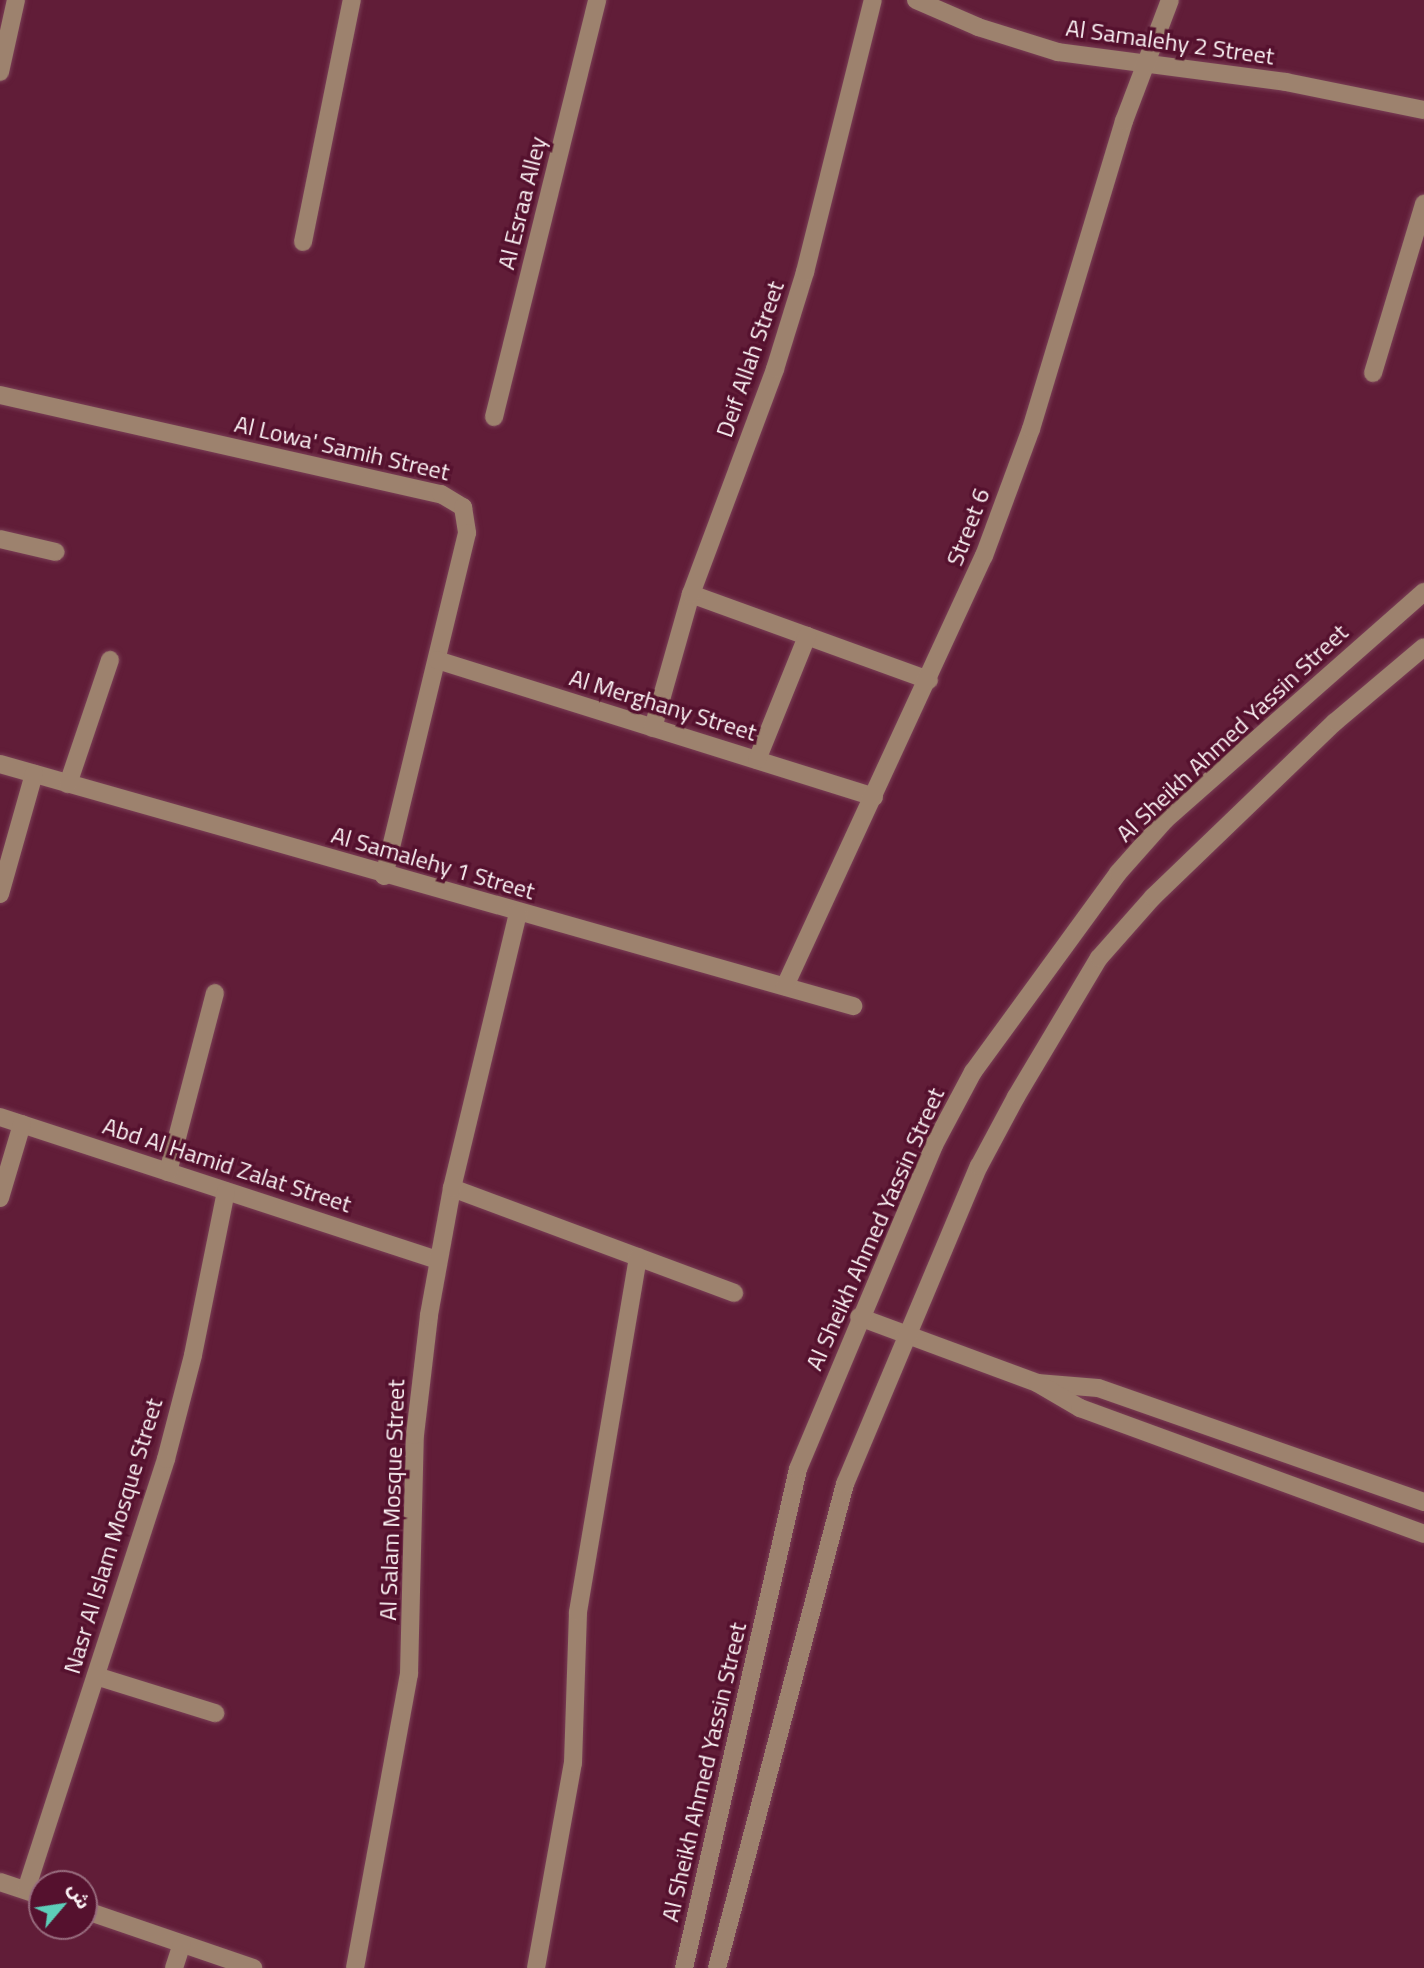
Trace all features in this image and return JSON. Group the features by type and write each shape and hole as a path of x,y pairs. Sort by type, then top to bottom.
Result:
{"street":[{"path":"0,72 6,20 16,0"},
{"path":"303,242 352,0"},
{"name":"Al Esraa Alley","path":"494,417 597,0"},
{"name":"Deif Allah Street","path":"653,728 691,594 802,284 873,0"},
{"name":"Al Samalehy 2 Street","path":"916,0 1018,41 1099,60 1286,82 1424,110"},
{"name":"Street 6","path":"785,986 958,619 1031,429 1144,65 1170,0"},
{"path":"1373,373 1424,204"},
{"name":"Al Lowa' Samih Street","path":"0,395 457,500 467,515 467,533 384,876"},
{"path":"0,538 56,552"},
{"name":"Al Sheikh Ahmed Yassin Street","path":"684,1968 798,1469 859,1317 934,1145 973,1072 1118,873 1235,756 1424,592"},
{"path":"691,594 929,680"},
{"path":"757,760 807,636"},
{"path":"717,1968 845,1484 979,1166 1099,958 1201,847 1335,722 1424,648"},
{"path":"68,784 110,660"},
{"name":"Al Merghany Street","path":"436,660 874,797"},
{"name":"Al Samalehy 1 Street","path":"0,764 384,876 853,1006"},
{"path":"0,894 34,774"},
{"name":"Al Salam Mosque Street","path":"355,1968 409,1674 415,1435 438,1260 452,1188 518,912"},
{"path":"167,1172 215,993"},
{"name":"Abd Al Hamid Zalat Street","path":"0,1117 438,1260"},
{"path":"0,1198 22,1124"},
{"path":"452,1188 734,1293"},
{"name":"Nasr Al Islam Mosque Street","path":"41,1870 96,1676 166,1459 193,1355 226,1191"},
{"path":"536,1968 573,1763 578,1612 638,1257"},
{"path":"859,1317 1037,1383 1080,1408 1424,1534"},
{"path":"1037,1383 1098,1388 1424,1502"},
{"path":"96,1676 215,1713"},
{"path":"0,1882 28,1891"},
{"path":"98,1915 253,1968"},
{"path":"174,1968 181,1944"}]}
